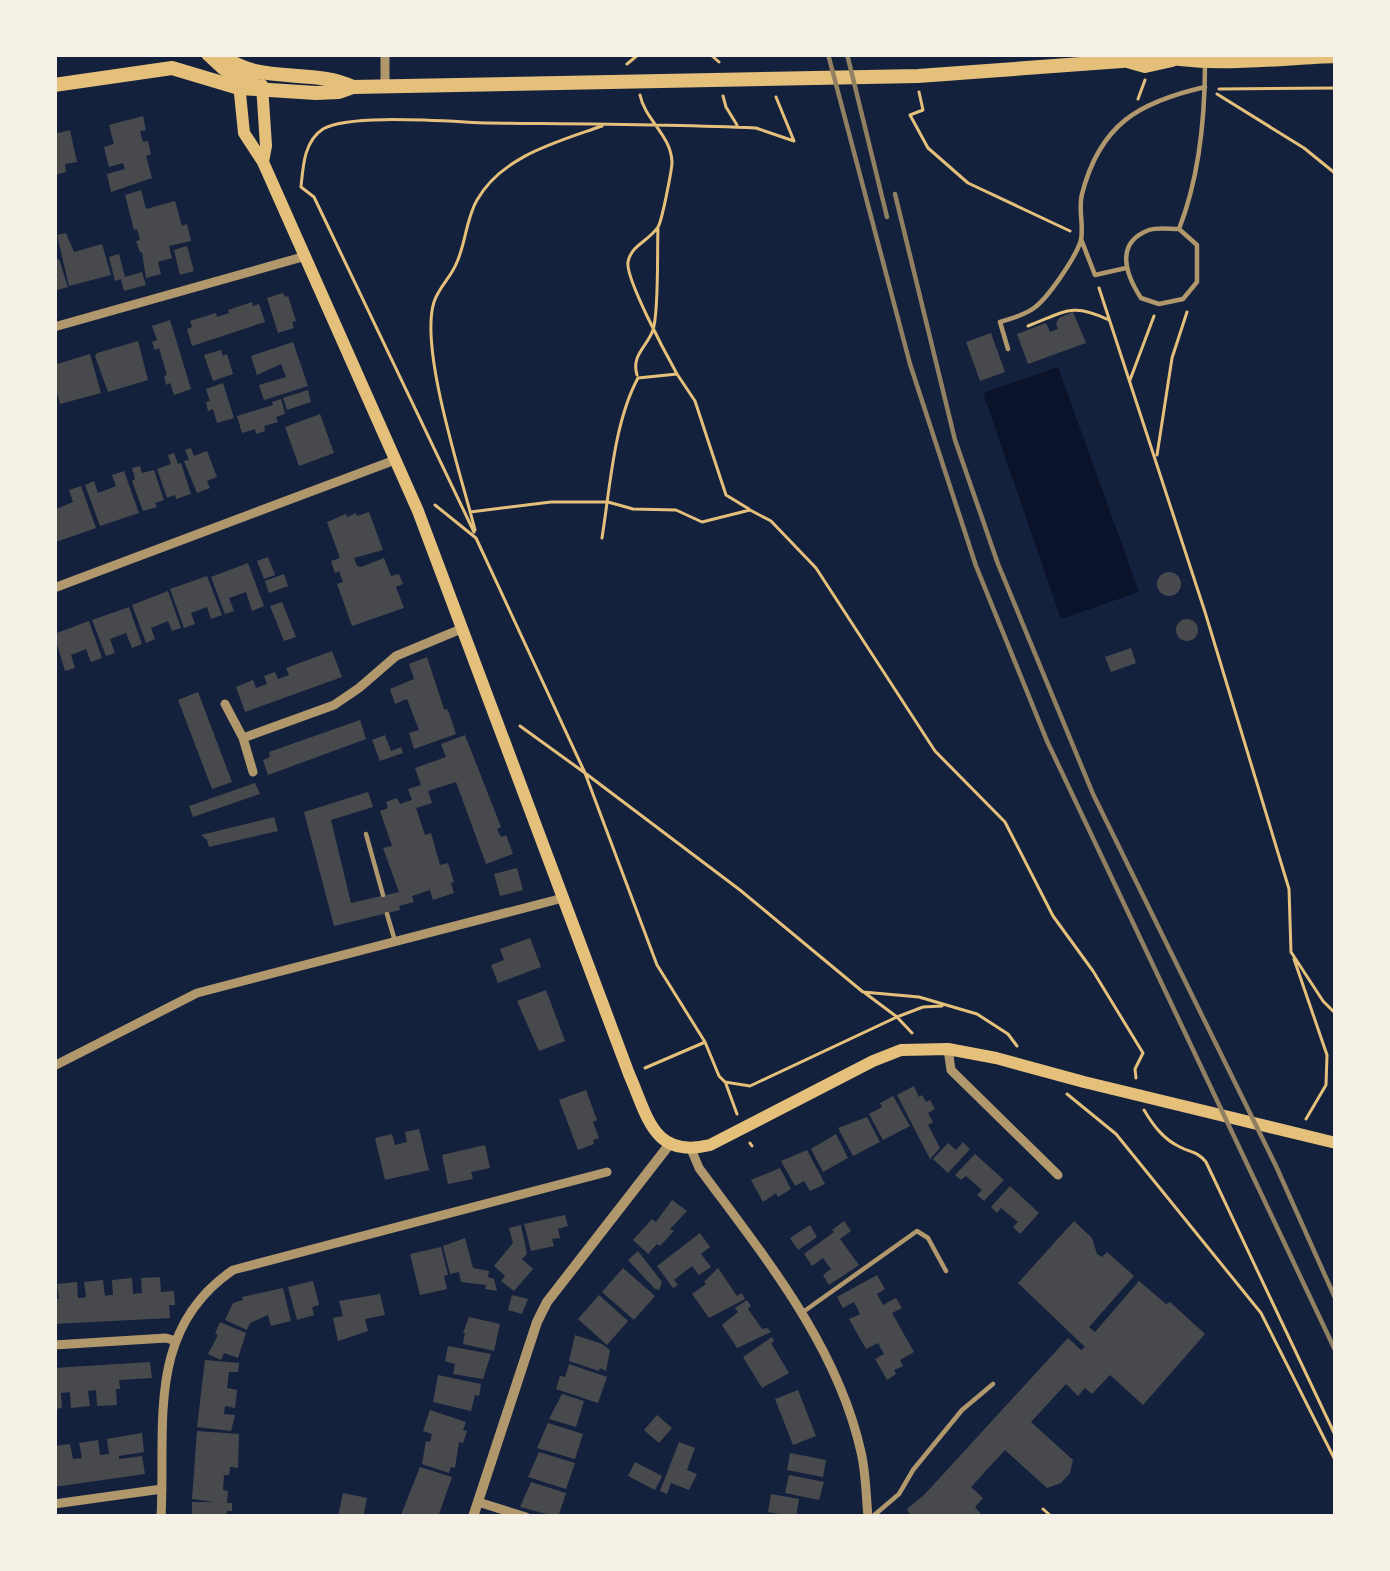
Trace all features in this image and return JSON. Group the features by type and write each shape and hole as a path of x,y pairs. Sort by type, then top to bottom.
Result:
{"highway":[{"path":"172,68 184,54"},
{"path":"208,54 262,90 329,93 385,86 918,81 1146,54 1172,60"},
{"path":"221,54 239,77"},
{"path":"1123,58 1145,66 1172,60 1336,56"},
{"path":"54,85 172,68 239,77 261,72 340,81 353,87"}],"main road":[{"path":"261,72 263,162"},
{"path":"239,77 244,133 263,162 418,511 650,1124 669,1145 691,1149 710,1145 873,1060 926,1047 1034,1068 1336,1143"}],"street":[{"path":"385,54 385,86"},
{"path":"54,327 306,256"},
{"path":"54,588 394,460"},
{"path":"243,738 334,705 396,656 461,629"},
{"path":"225,704 243,738 253,772"},
{"path":"54,1066 197,993 563,898"},
{"path":"948,1049 951,1070 1058,1175"},
{"path":"473,1517 547,1302 669,1145"},
{"path":"691,1149 699,1168 803,1312 849,1408 862,1456 870,1517"},
{"path":"161,1517 160,1427 176,1341 196,1301 233,1270 607,1172"},
{"path":"54,1345 176,1341"},
{"path":"54,1504 162,1489"},
{"path":"478,1502 526,1517"}],"lane":[{"path":"1179,229 1190,199 1205,60"},
{"path":"1126,268 1095,274 1081,239 1080,198 1093,162 1111,133 1133,112 1205,87"},
{"path":"1150,229 1179,229 1197,245 1197,282 1183,299 1159,304 1141,298 1129,280 1124,257 1133,240 1150,229"},
{"path":"1007,349 1000,322 1034,308 1081,239"},
{"path":"366,834 382,896"},
{"path":"387,914 395,941"},
{"path":"803,1312 917,1231 928,1238 946,1271"},
{"path":"870,1517 899,1494 962,1410 993,1384"}],"path":[{"path":"626,65 640,54"},
{"path":"710,54 719,62"},
{"path":"1133,112 1146,78"},
{"path":"738,1116 705,1042 658,965 585,773 476,538 314,197 301,187 311,138 326,126 352,122 738,127 794,141 769,79"},
{"path":"602,538 616,449 638,378 634,366 653,329 658,227 673,165 666,139 641,103 639,81"},
{"path":"918,81 923,110 910,115 928,148 968,183 1081,239"},
{"path":"1205,87 1336,88"},
{"path":"1205,87 1304,148 1336,174"},
{"path":"1231,103 1232,90"},
{"path":"723,95 738,127"},
{"path":"476,538 433,364 434,301 456,267 476,201 494,177 514,162 606,125"},
{"path":"658,227 628,256 627,271 676,374 695,400 727,495 771,521 816,568 935,751 1005,822 1053,916 1094,971 1142,1054 1136,1069 1145,1113 1160,1134 1206,1162 1336,1438"},
{"path":"1095,274 1289,889 1291,952 1327,1055 1326,1084 1301,1135"},
{"path":"1156,460 1172,358 1197,282"},
{"path":"1130,381 1159,304"},
{"path":"1003,334 1073,308 1110,320"},
{"path":"638,378 676,374"},
{"path":"470,512 551,502 608,502 633,509 676,510 702,522 750,510"},
{"path":"435,505 476,538"},
{"path":"520,726 740,890 926,1047"},
{"path":"1291,952 1336,1014"},
{"path":"863,992 919,998 976,1014 1008,1034 1034,1068"},
{"path":"725,1082 750,1086 896,1017 922,1007 950,1006"},
{"path":"645,1068 705,1042"},
{"path":"1067,1094 1116,1134 1261,1313 1336,1462"},
{"path":"1043,1508 1052,1517"}],"water":[{"path":"1058,367 1139,592 1061,619 983,393"}],"building":[{"path":"143,116 146,130 140,131 143,142 148,141 151,154 146,156 152,178 111,192 107,174 125,169 123,163 109,167 104,147 114,144 109,125"},
{"path":"70,130 77,162 65,164 66,172 55,175 54,134"},
{"path":"141,190 146,209 175,201 191,241 169,246 172,258 158,262 161,274 146,278 125,195"},
{"path":"66,233 74,252 102,244 111,275 69,286 57,235"},
{"path":"187,246 194,271 180,275 174,250"},
{"path":"119,254 125,277 142,272 146,285 124,291 121,279 115,281 109,257"},
{"path":"59,259 68,287 54,291 54,260"},
{"path":"283,293 296,321 294,328 278,333 267,298"},
{"path":"252,302 259,304 265,322 192,346 187,329 192,327 190,321 216,313 217,317"},
{"path":"1073,312 1086,343 1028,364 1017,334 1046,323 1050,332 1058,329 1059,318"},
{"path":"170,320 191,389 174,395 170,383 166,385 159,348 155,350 152,342 157,340 152,326"},
{"path":"991,333 1005,372 980,381 966,342"},
{"path":"138,341 148,380 108,392 95,356"},
{"path":"293,342 308,386 264,400 259,385 286,377 281,364 257,375 251,356"},
{"path":"221,350 233,374 213,381 204,355"},
{"path":"90,354 101,393 60,404 54,365"},
{"path":"223,383 234,418 217,423 213,409 208,411 206,389"},
{"path":"308,390 311,402 287,410 283,398"},
{"path":"281,399 285,414 276,417 278,422 256,434 255,429 242,433 237,416"},
{"path":"320,414 334,453 299,466 285,427"},
{"path":"191,448 194,456 207,451 217,477 207,481 210,488 197,493 184,461 189,460 185,450"},
{"path":"174,453 191,494 176,499 175,495 167,498 157,469 171,464 168,455"},
{"path":"140,466 142,473 154,470 164,500 143,511 132,481 132,468"},
{"path":"124,471 139,513 100,526 85,485 94,481 98,493 116,486 112,475"},
{"path":"81,486 96,528 56,542 54,510 73,502 69,490"},
{"path":"369,512 383,550 354,558 361,567 384,558 391,576 399,574 403,584 396,587 404,608 352,626 337,584 343,582 331,561 340,558 327,522"},
{"path":"268,557 275,575 264,579 257,561"},
{"path":"248,563 264,606 252,611 246,592 229,598 234,611 225,614 211,577"},
{"path":"1169,572 1181,584 1169,596 1157,584"},
{"path":"284,574 288,586 269,593 265,581"},
{"path":"207,576 222,615 211,619 207,607 191,613 195,624 184,628 170,589"},
{"path":"168,591 181,628 172,631 168,621 151,628 155,639 146,643 132,605"},
{"path":"282,602 296,637 284,641 270,606"},
{"path":"129,607 142,644 132,648 126,633 110,639 115,653 106,656 92,620"},
{"path":"1187,619 1198,630 1187,641 1176,630"},
{"path":"89,621 102,658 91,662 86,649 71,655 75,668 65,671 54,634"},
{"path":"1131,648 1136,663 1111,672 1105,657"},
{"path":"332,651 342,677 245,712 236,687 253,680 256,688 267,684 264,676 289,675 286,668"},
{"path":"427,657 456,734 414,749 409,733 419,730 407,699 395,704 390,689 414,679 409,664"},
{"path":"198,692 232,782 212,789 178,700"},
{"path":"360,720 366,739 268,775 263,760 270,757 269,752"},
{"path":"385,735 391,751 401,747 403,753 380,761 372,740"},
{"path":"465,735 501,827 497,829 501,837 506,835 513,854 486,864 456,782 428,791 432,803 416,808 425,835 431,833 440,865 448,863 454,893 433,900 430,890 412,896 414,902 399,906 400,910 334,926 304,812 368,792 373,807 331,820 351,903 399,892 383,848 392,846 380,811 397,798 400,804 412,800 408,789 421,785 415,768 446,757 441,744"},
{"path":"255,783 260,794 193,817 189,806"},
{"path":"274,817 278,831 209,847 201,835"},
{"path":"517,868 523,890 500,896 494,874"},
{"path":"530,938 541,967 498,983 491,965 504,960 500,949"},
{"path":"546,990 565,1041 539,1051 517,1001"},
{"path":"914,1086 919,1097 930,1100 935,1109 928,1113 933,1122 928,1125 940,1148 930,1159 897,1095"},
{"path":"586,1090 599,1138 578,1150 559,1100"},
{"path":"893,1096 910,1126 883,1140 869,1114"},
{"path":"867,1117 880,1142 853,1156 838,1128"},
{"path":"419,1129 429,1170 385,1180 375,1138 392,1134 395,1145 407,1142 405,1132"},
{"path":"836,1134 848,1158 823,1172 811,1149"},
{"path":"963,1142 970,1149 948,1173 933,1159 948,1143 956,1150"},
{"path":"485,1145 490,1168 471,1172 473,1179 448,1184 442,1155"},
{"path":"807,1150 825,1184 810,1191 804,1181 795,1186 781,1161"},
{"path":"975,1154 1004,1180 984,1201 977,1195 982,1190 966,1176 961,1180 955,1175"},
{"path":"780,1168 791,1189 763,1202 751,1180"},
{"path":"1010,1186 1039,1213 1020,1234 1013,1227 1018,1222 1001,1208 997,1213 991,1207"},
{"path":"672,1200 687,1211 670,1229 674,1231 648,1254 633,1240 652,1219 656,1222"},
{"path":"565,1215 568,1226 558,1229 560,1238 552,1239 554,1246 531,1251 524,1224"},
{"path":"844,1221 851,1231 840,1239 859,1265 829,1285 823,1275 831,1269 823,1258 812,1266 804,1254"},
{"path":"1074,1221 1092,1238 1097,1254 1102,1257 1107,1252 1134,1276 1089,1327 1095,1332 1139,1281 1205,1334 1143,1405 1110,1375 1092,1394 1085,1388 1078,1396 1066,1384 1031,1422 1073,1460 1061,1483 1047,1488 1005,1450 971,1487 983,1498 975,1507 981,1514 978,1517 911,1517 907,1509 1068,1338 1081,1350 1085,1347 1018,1283"},
{"path":"521,1225 527,1254 522,1259 533,1269 514,1291 501,1281 505,1276 494,1266 513,1243 509,1228"},
{"path":"810,1225 817,1237 798,1250 790,1238"},
{"path":"700,1233 710,1247 701,1254 711,1267 699,1275 692,1266 674,1280 678,1285 673,1288 657,1266"},
{"path":"465,1238 473,1268 489,1271 497,1291 461,1282 459,1272 450,1274 443,1246"},
{"path":"441,1247 447,1289 420,1295 410,1254"},
{"path":"638,1251 662,1282 659,1290 628,1260"},
{"path":"623,1268 655,1296 634,1320 602,1292"},
{"path":"718,1268 737,1296 742,1293 745,1299 709,1318 692,1294"},
{"path":"877,1275 885,1289 877,1294 883,1305 896,1298 902,1308 892,1313 914,1352 900,1360 903,1366 887,1380 875,1359 884,1354 878,1343 866,1349 849,1319 860,1314 854,1302 843,1308 837,1297"},
{"path":"160,1277 161,1292 174,1291 170,1318 54,1324 57,1284 77,1282 81,1298 86,1297 84,1282 103,1280 105,1296 113,1295 112,1280 132,1278 133,1294 142,1293 141,1278"},
{"path":"313,1281 319,1305 312,1307 314,1315 297,1320 288,1287"},
{"path":"283,1288 291,1321 271,1326 268,1315 250,1323 247,1330 225,1320 233,1303 242,1297"},
{"path":"380,1294 385,1315 365,1319 368,1331 338,1341 333,1318 343,1316 339,1301"},
{"path":"512,1295 528,1299 522,1314 508,1310"},
{"path":"599,1295 628,1321 607,1345 578,1319"},
{"path":"747,1300 762,1329 771,1332 737,1348 722,1325"},
{"path":"469,1317 500,1324 494,1351 463,1344"},
{"path":"220,1322 246,1333 238,1358 224,1353 221,1360 208,1354"},
{"path":"575,1335 610,1350 606,1371 569,1361"},
{"path":"772,1337 789,1373 762,1388 743,1357"},
{"path":"448,1346 491,1354 483,1379 453,1374 455,1364 445,1361"},
{"path":"205,1360 239,1363 238,1372 229,1372 227,1388 237,1390 235,1408 225,1406 224,1414 235,1415 231,1431 197,1427"},
{"path":"150,1362 152,1378 119,1380 117,1405 97,1406 96,1390 88,1391 90,1406 71,1408 70,1392 61,1393 62,1408 54,1409 54,1368"},
{"path":"569,1364 607,1377 598,1403 556,1389"},
{"path":"438,1375 481,1384 471,1411 433,1402"},
{"path":"798,1390 816,1436 793,1445 775,1399"},
{"path":"562,1394 584,1401 576,1427 549,1419"},
{"path":"430,1410 466,1422 455,1468 449,1473 422,1464 432,1434 423,1431"},
{"path":"657,1415 672,1428 659,1443 644,1430"},
{"path":"548,1423 583,1434 575,1459 537,1448"},
{"path":"197,1431 239,1434 238,1468 230,1467 229,1475 224,1475 223,1490 228,1491 227,1503 232,1503 226,1517 192,1517 192,1502 214,1502 192,1499"},
{"path":"142,1433 144,1452 119,1459 142,1456 145,1474 54,1487 54,1446 70,1444 73,1459 82,1458 79,1443 98,1440 100,1455 109,1454 107,1439"},
{"path":"679,1442 695,1448 687,1470 697,1474 689,1490 671,1483 667,1494 660,1491"},
{"path":"539,1452 575,1463 566,1489 528,1477"},
{"path":"790,1453 826,1460 823,1477 787,1470"},
{"path":"635,1462 662,1476 655,1490 628,1476"},
{"path":"420,1467 452,1477 438,1517 401,1515"},
{"path":"789,1475 824,1482 819,1500 785,1493"},
{"path":"531,1482 566,1493 558,1517 520,1507"},
{"path":"343,1493 367,1498 363,1517 338,1516"},
{"path":"771,1494 799,1499 796,1517 768,1512"}],"railway":[{"path":"828,54 910,364 976,566 1047,741 1336,1352"},
{"path":"847,54 887,217"},
{"path":"895,194 955,440 998,564 1093,794 1276,1166 1336,1300"}]}
